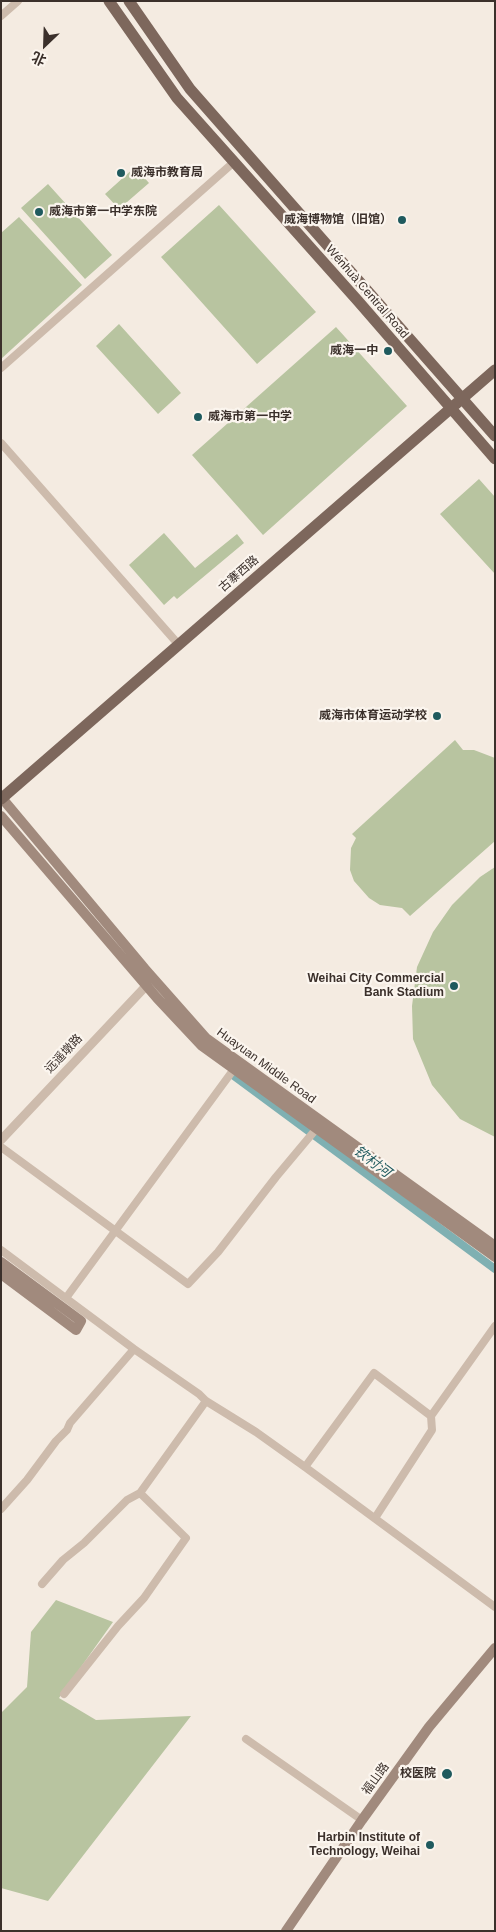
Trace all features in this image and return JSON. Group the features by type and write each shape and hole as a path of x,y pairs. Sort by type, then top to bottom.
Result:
{"main road":[{"name":"Wénhuà Central Road","path":"109,1 177,98 358,301 495,459"},
{"name":"Wénhuà Central Road","path":"129,1 190,88 495,436"},
{"name":"古寨西路","path":"2,798 495,370"},
{"name":"Huayuan Middle Road","path":"2,798 145,969 206,1038 495,1246"},
{"name":"Huayuan Middle Road","path":"1,816 146,986 202,1046 314,1132 495,1257"},
{"path":"1,1262 81,1320 76,1330 1,1274"},
{"name":"福山路","path":"286,1931 429,1727 495,1648"}],"street":[{"path":"1,16 18,1"},
{"path":"1,368 234,162"},
{"path":"1,443 179,645"},
{"name":"远遥墩路","path":"1,1140 146,986"},
{"path":"66,1298 234,1069"},
{"path":"1,1147 188,1284 218,1252 276,1177 314,1132"},
{"path":"1,1250 134,1349 199,1394 206,1401 256,1432 305,1467 495,1607"},
{"path":"375,1518 432,1430 431,1416 495,1326"},
{"path":"1,1509 27,1480 56,1441 67,1430 70,1423 134,1349"},
{"path":"305,1467 374,1373 431,1416"},
{"path":"42,1584 63,1560 84,1543 127,1500 140,1493 206,1401"},
{"path":"64,1694 118,1626 144,1598 186,1538 140,1493"},
{"path":"246,1739 362,1820"}],"green space":[{"path":"135,167 149,183 119,209 105,194"},
{"path":"48,184 112,255 85,279 21,208"},
{"path":"219,205 316,312 257,364 161,257"},
{"path":"19,217 82,285 1,359 1,233"},
{"path":"119,324 181,393 158,414 96,346"},
{"path":"336,327 407,406 263,535 192,455"},
{"path":"479,479 495,497 495,574 440,514"},
{"path":"164,533 195,568 237,534 244,543 177,599 174,596 164,605 129,565"},
{"path":"455,740 463,750 474,750 495,758 495,841 410,916 402,908 380,905 369,898 354,881 350,870 351,848 356,838 352,834"},
{"name":"Weihai City Commercial Bank Stadium","path":"495,867 495,1137 460,1119 432,1085 413,1039 412,1006 417,967 433,932 452,905 480,877"},
{"path":"56,1600 113,1622 59,1698 96,1720 191,1716 48,1901 1,1888 1,1713 27,1687 31,1632"}],"waterway":[{"name":"钦村河","path":"234,1076 495,1269"}],"place":[{"name":"威海市教育局","path":"121,173"},
{"name":"威海市第一中学东院","path":"39,212"},
{"name":"威海博物馆（旧馆）","path":"402,220"},
{"name":"威海一中","path":"388,351"},
{"name":"威海市第一中学","path":"198,417"},
{"name":"威海市体育运动学校","path":"437,716"},
{"name":"Weihai City Commercial Bank Stadium","path":"454,986"},
{"name":"校医院","path":"447,1774"},
{"name":"Harbin Institute of Technology, Weihai","path":"430,1845"}]}
